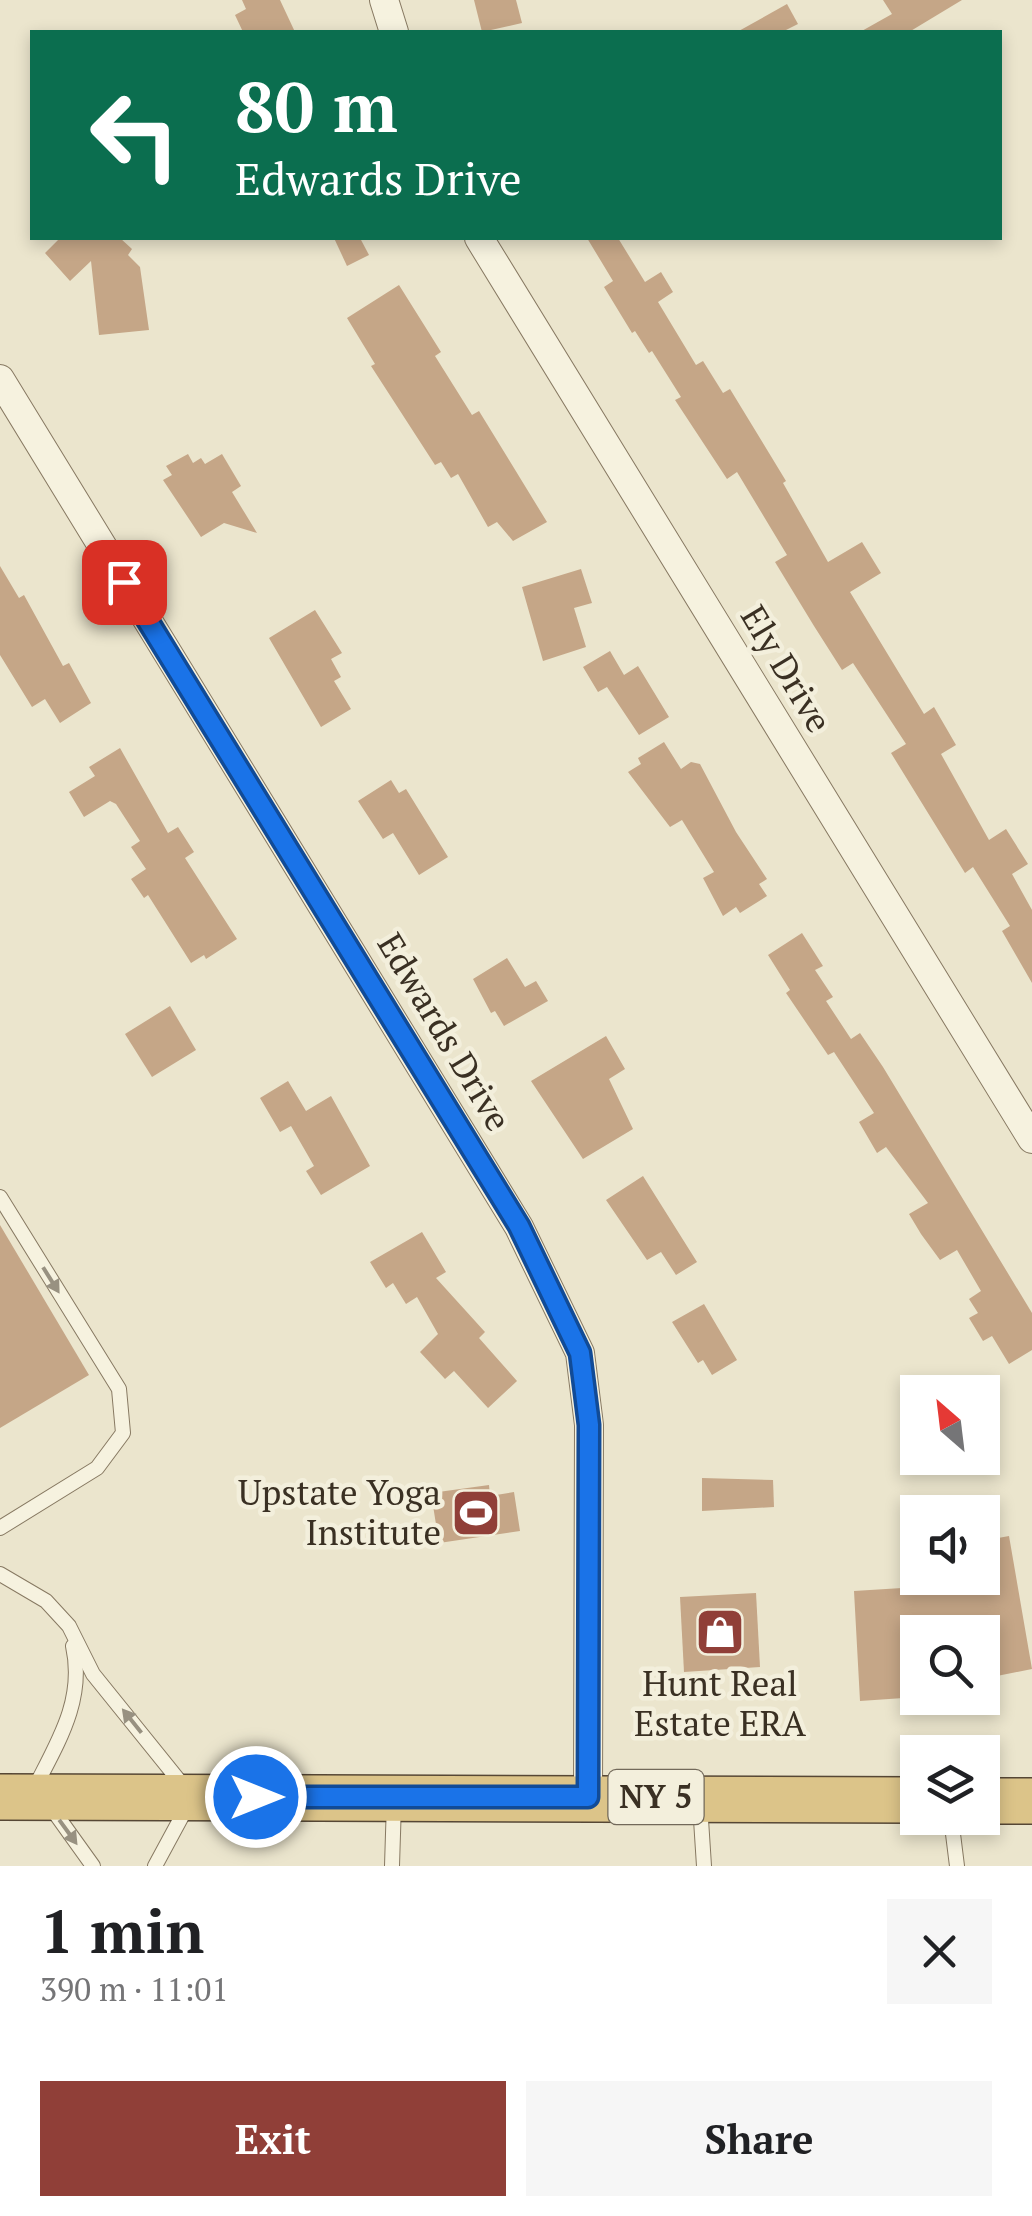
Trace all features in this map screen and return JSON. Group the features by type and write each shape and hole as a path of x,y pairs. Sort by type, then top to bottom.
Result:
{"highway":[{"name":"NY 5","path":"24,1797 900,1800"},
{"path":"1000,1801 1032,1801"}],"street":[{"path":"384,0 393,30"},
{"name":"Ely Drive","path":"480,240 1032,1138"},
{"name":"Edwards Drive","path":"0,379 519,1226 580,1353 589,1425 588,1797"}],"lane":[{"path":"0,1197 118,1389 122,1433 97,1468 0,1528"},
{"path":"0,1574 46,1601 69,1626 94,1674 192,1797 155,1866"},
{"path":"69,1626 80,1675 69,1719 24,1797 93,1866"},
{"path":"392,1866 394,1797"},
{"path":"700,1798 704,1866"},
{"path":"953,1835 957,1866"}],"building":[{"path":"242,0 280,0 294,30 242,30 235,15 246,9"},
{"path":"474,0 516,0 522,23 482,30"},
{"path":"883,0 962,0 912,30 864,30 892,14"},
{"path":"787,4 798,24 786,30 741,30"},
{"path":"58,240 122,240 132,249 128,255 140,267 149,330 99,335 91,261 70,281 45,253"},
{"path":"335,240 361,240 369,255 347,266"},
{"path":"588,240 619,240 645,282 661,272 673,292 658,302 696,365 703,361 723,393 730,389 786,481 783,483 828,562 862,542 881,573 850,592 924,714 934,707 956,745 941,754 989,840 1006,829 1028,864 1012,874 1032,910 1032,983 1002,931 1010,926 973,867 965,873 891,753 906,744 853,663 842,670 814,626 775,562 787,555 737,472 727,479 675,400 681,397 652,351 649,353 635,331 632,333 604,287 613,281"},
{"path":"399,285 441,352 435,356 472,415 479,411 547,522 513,541 497,522 488,527 458,474 451,478 441,462 435,465 371,366 375,364 347,318"},
{"path":"188,454 193,463 201,458 205,464 222,454 241,486 232,492 257,533 224,523 201,537 163,480 172,475 166,466"},
{"path":"0,566 19,598 24,595 63,666 69,663 91,703 60,723 45,699 32,707 0,655"},
{"path":"581,569 592,603 574,608 586,647 543,661 522,587"},
{"path":"315,610 342,653 331,659 341,677 334,681 351,709 321,727 269,638"},
{"path":"610,651 624,675 638,666 669,717 639,735 607,687 598,692 583,667"},
{"path":"664,742 681,769 691,762 700,764 736,832 767,879 759,884 767,896 740,913 736,907 723,916 703,878 714,872 682,820 670,827 628,772 641,764 638,758"},
{"path":"120,748 168,833 178,827 194,852 185,858 237,939 206,959 204,955 191,963 148,895 144,898 131,879 146,869 131,847 140,841 116,804 110,801 84,817 69,792 95,776 89,767"},
{"path":"391,780 399,793 406,789 448,857 419,875 393,833 383,839 358,801"},
{"path":"802,933 823,966 815,970 833,997 826,1001 851,1039 860,1033 883,1067 1032,1313 1032,1350 1009,1364 992,1336 983,1341 969,1318 978,1313 969,1299 981,1291 957,1250 940,1260 921,1234 909,1214 928,1203 886,1147 877,1153 859,1122 874,1113 834,1052 828,1055 786,993 790,990 768,955"},
{"path":"507,958 525,987 536,981 548,1001 504,1026 495,1011 491,1013 473,979"},
{"path":"170,1006 196,1050 152,1077 125,1034"},
{"path":"606,1036 625,1069 609,1079 633,1129 583,1159 531,1081"},
{"path":"288,1081 306,1111 331,1096 370,1166 321,1195 306,1171 314,1166 291,1126 280,1132 260,1098"},
{"path":"643,1176 697,1262 676,1275 661,1252 647,1260 606,1200"},
{"path":"0,1225 89,1375 0,1428"},
{"path":"422,1232 446,1272 436,1278 485,1332 479,1338 517,1381 488,1408 454,1371 445,1379 420,1352 438,1334 417,1297 406,1304 393,1283 386,1288 370,1262"},
{"path":"704,1304 737,1360 712,1375 703,1360 698,1363 672,1322"},
{"path":"702,1478 773,1480 774,1507 702,1511"},
{"name":"Upstate Yoga Institute","path":"489,1485 490,1496 514,1492 520,1531 439,1543 431,1493"},
{"path":"1009,1536 1032,1669 1000,1675 1000,1615 900,1615 900,1698 860,1701 854,1591 900,1588 900,1595 1000,1595 1000,1538"},
{"name":"Hunt Real Estate ERA","path":"756,1593 760,1667 684,1672 680,1597"}],"place":[{"name":"Upstate Yoga Institute","path":"476,1513"},
{"name":"Hunt Real Estate ERA","path":"720,1632"}],"route":[{"path":"124,582 519,1226 580,1353 589,1425 588,1797 256,1797"}]}
